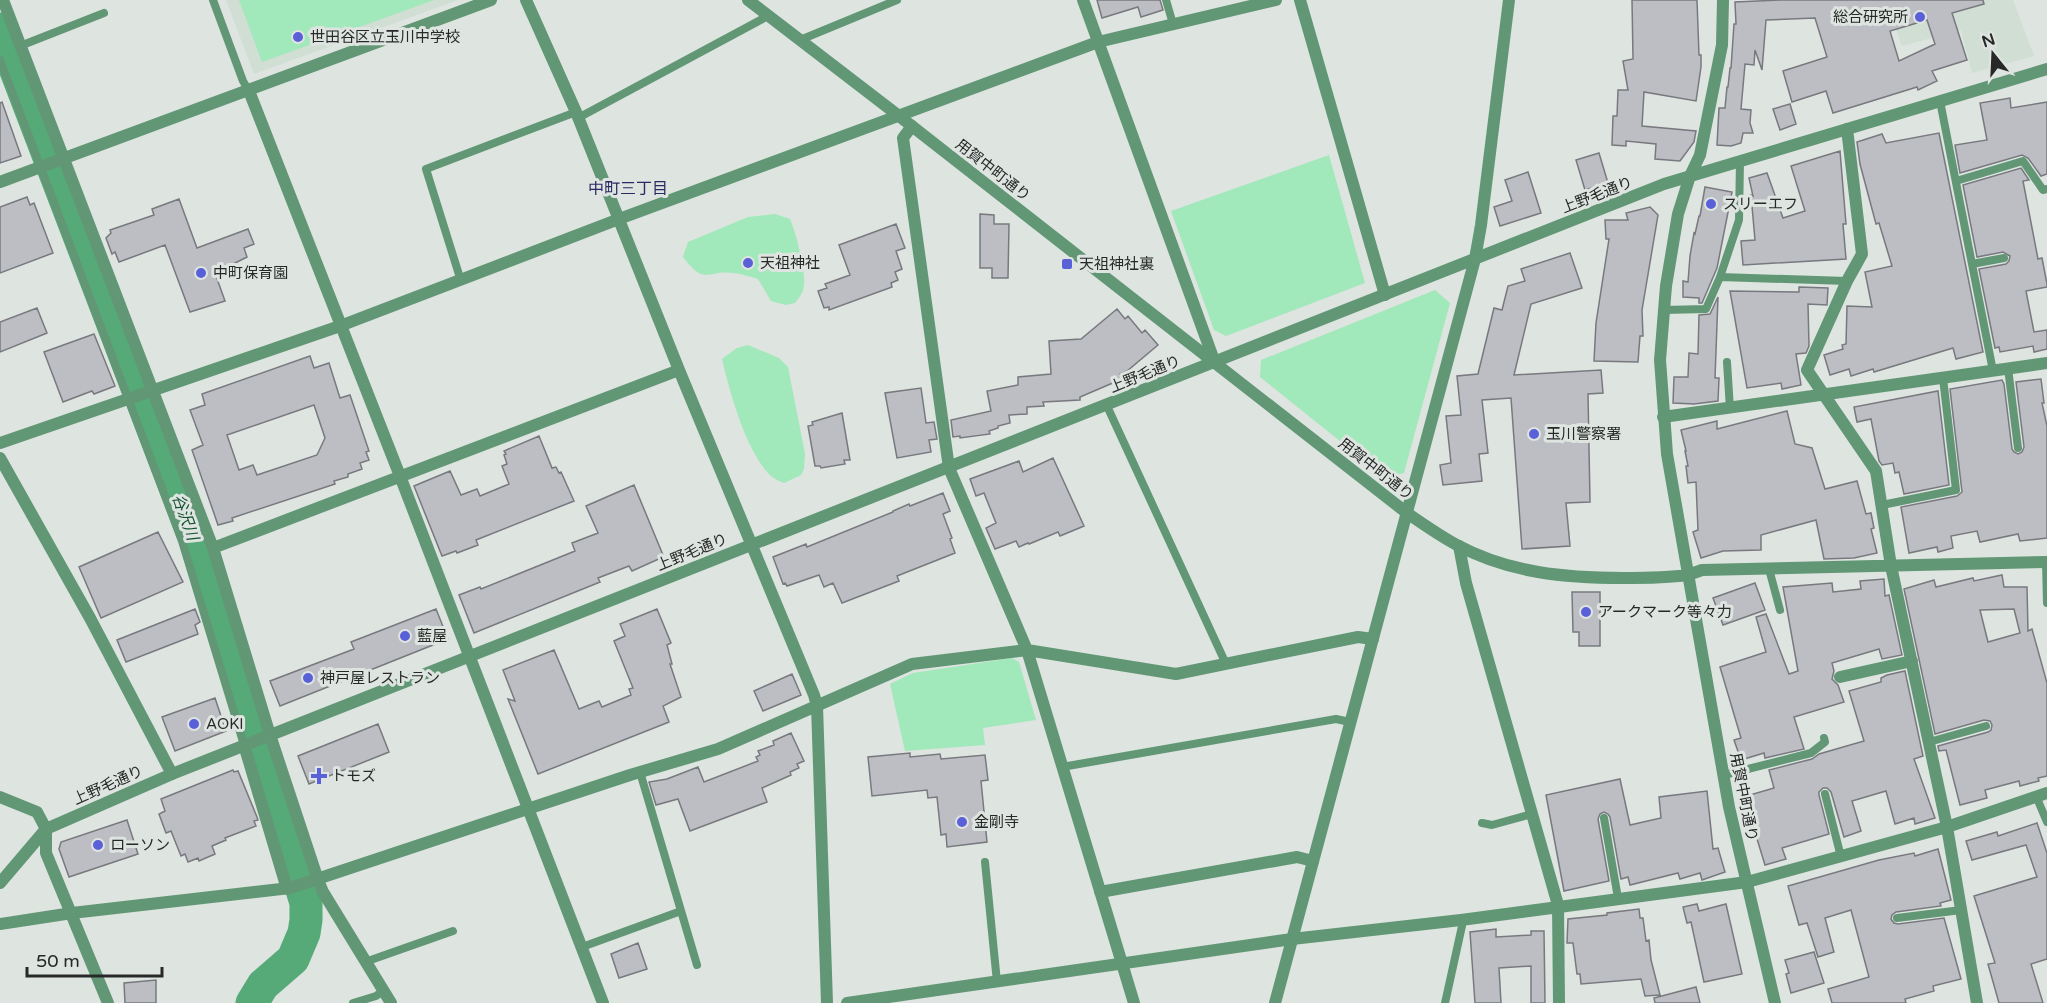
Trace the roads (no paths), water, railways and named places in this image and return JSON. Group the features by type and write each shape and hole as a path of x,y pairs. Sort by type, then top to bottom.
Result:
{"street":[{"path":"3,0 65,157 213,549 267,736 313,881 323,892 391,1003"},
{"path":"0,182 491,0"},
{"path":"526,0 577,115 817,706 827,1003"},
{"name":"用賀中町通り","path":"748,0 1407,513 1459,546 1508,565 1559,576 1605,578 1688,575 1724,775 1746,882 1775,1003"},
{"path":"1083,0 1215,363"},
{"path":"0,443 340,326 619,219 1098,42 1276,0"},
{"path":"1300,0 1385,295"},
{"path":"1275,1003 1475,259 1509,0"},
{"path":"1723,0 1722,45 1700,155 1690,176 1678,214 1663,310 1660,360 1663,417 1667,454 1688,575 1702,570 2047,562"},
{"name":"上野毛通り","path":"0,883 46,829 172,774 267,736 1690,176 2047,69"},
{"path":"249,91 603,1003"},
{"path":"912,126 903,138 949,468 1027,650 1134,1003"},
{"path":"1847,129 1862,254 1847,281 1808,370 1876,471 1891,566 1947,827 1977,1003"},
{"path":"1663,417 2047,363"},
{"path":"213,549 679,370"},
{"path":"0,458 90,618 172,774"},
{"path":"1459,546 1469,594 1558,906 1559,1003"},
{"path":"0,924 72,913 288,889 529,808 718,749 912,664 1027,650 1176,674 1358,637 1372,639"},
{"path":"1840,677 1912,661"},
{"path":"247,744 288,889"},
{"path":"847,1003 1292,939 1461,920 1746,882 1947,827 2042,795"},
{"path":"0,797 38,812 46,829 46,853 108,1003"},
{"path":"1100,892 1297,857 1313,861"}],"lane":[{"path":"213,0 243,81 249,91"},
{"path":"800,40 897,0"},
{"path":"1166,0 1173,24"},
{"path":"20,46 104,14"},
{"path":"461,281 426,169 577,115 768,16"},
{"path":"0,60 182,541 247,744"},
{"path":"1941,100 1993,371"},
{"path":"1663,310 1706,309 1720,277 1739,220 1740,160"},
{"path":"1956,181 2023,161 2043,190 2047,189"},
{"path":"1972,264 2004,258"},
{"path":"1720,277 1847,281"},
{"path":"1727,362 1730,409"},
{"path":"2008,368 2018,448"},
{"path":"1882,506 1956,490 1943,378"},
{"path":"1107,405 1226,664"},
{"path":"2047,562 2047,603"},
{"path":"1769,569 1779,610"},
{"path":"1062,767 1336,719 1350,722"},
{"path":"1929,742 1986,726"},
{"path":"1724,775 1811,753 1826,742 1824,738"},
{"path":"640,772 697,965"},
{"path":"1825,794 1841,857"},
{"path":"2042,795 2047,822"},
{"path":"1482,823 1492,825 1532,814"},
{"path":"1604,818 1618,898"},
{"path":"985,862 997,981"},
{"path":"1897,918 1961,910"},
{"path":"582,947 681,911"},
{"path":"1444,1003 1461,920"},
{"path":"365,962 453,931"},
{"path":"352,1003 376,996 383,991"}],"waterway":[{"name":"谷沢川","path":"0,29 195,539 306,903 304,933 293,959 263,985 252,1003"}],"place":[{"name":"総合研究所","path":"1920,17"},
{"name":"世田谷区立玉川中学校","path":"298,37"},
{"name":"スリーエフ","path":"1711,204"},
{"name":"天祖神社","path":"748,263"},
{"name":"天祖神社裏","path":"1067,264"},
{"name":"中町保育園","path":"201,273"},
{"name":"玉川警察署","path":"1534,434"},
{"name":"アークマーク等々力","path":"1586,612"},
{"name":"藍屋","path":"405,636"},
{"name":"神戸屋レストラン","path":"308,678"},
{"name":"AOKI","path":"194,724"},
{"name":"トモズ","path":"319,776"},
{"name":"金剛寺","path":"962,822"},
{"name":"ローソン","path":"98,845"}],"district":[{"name":"中町三丁目","path":"628,188"}]}
